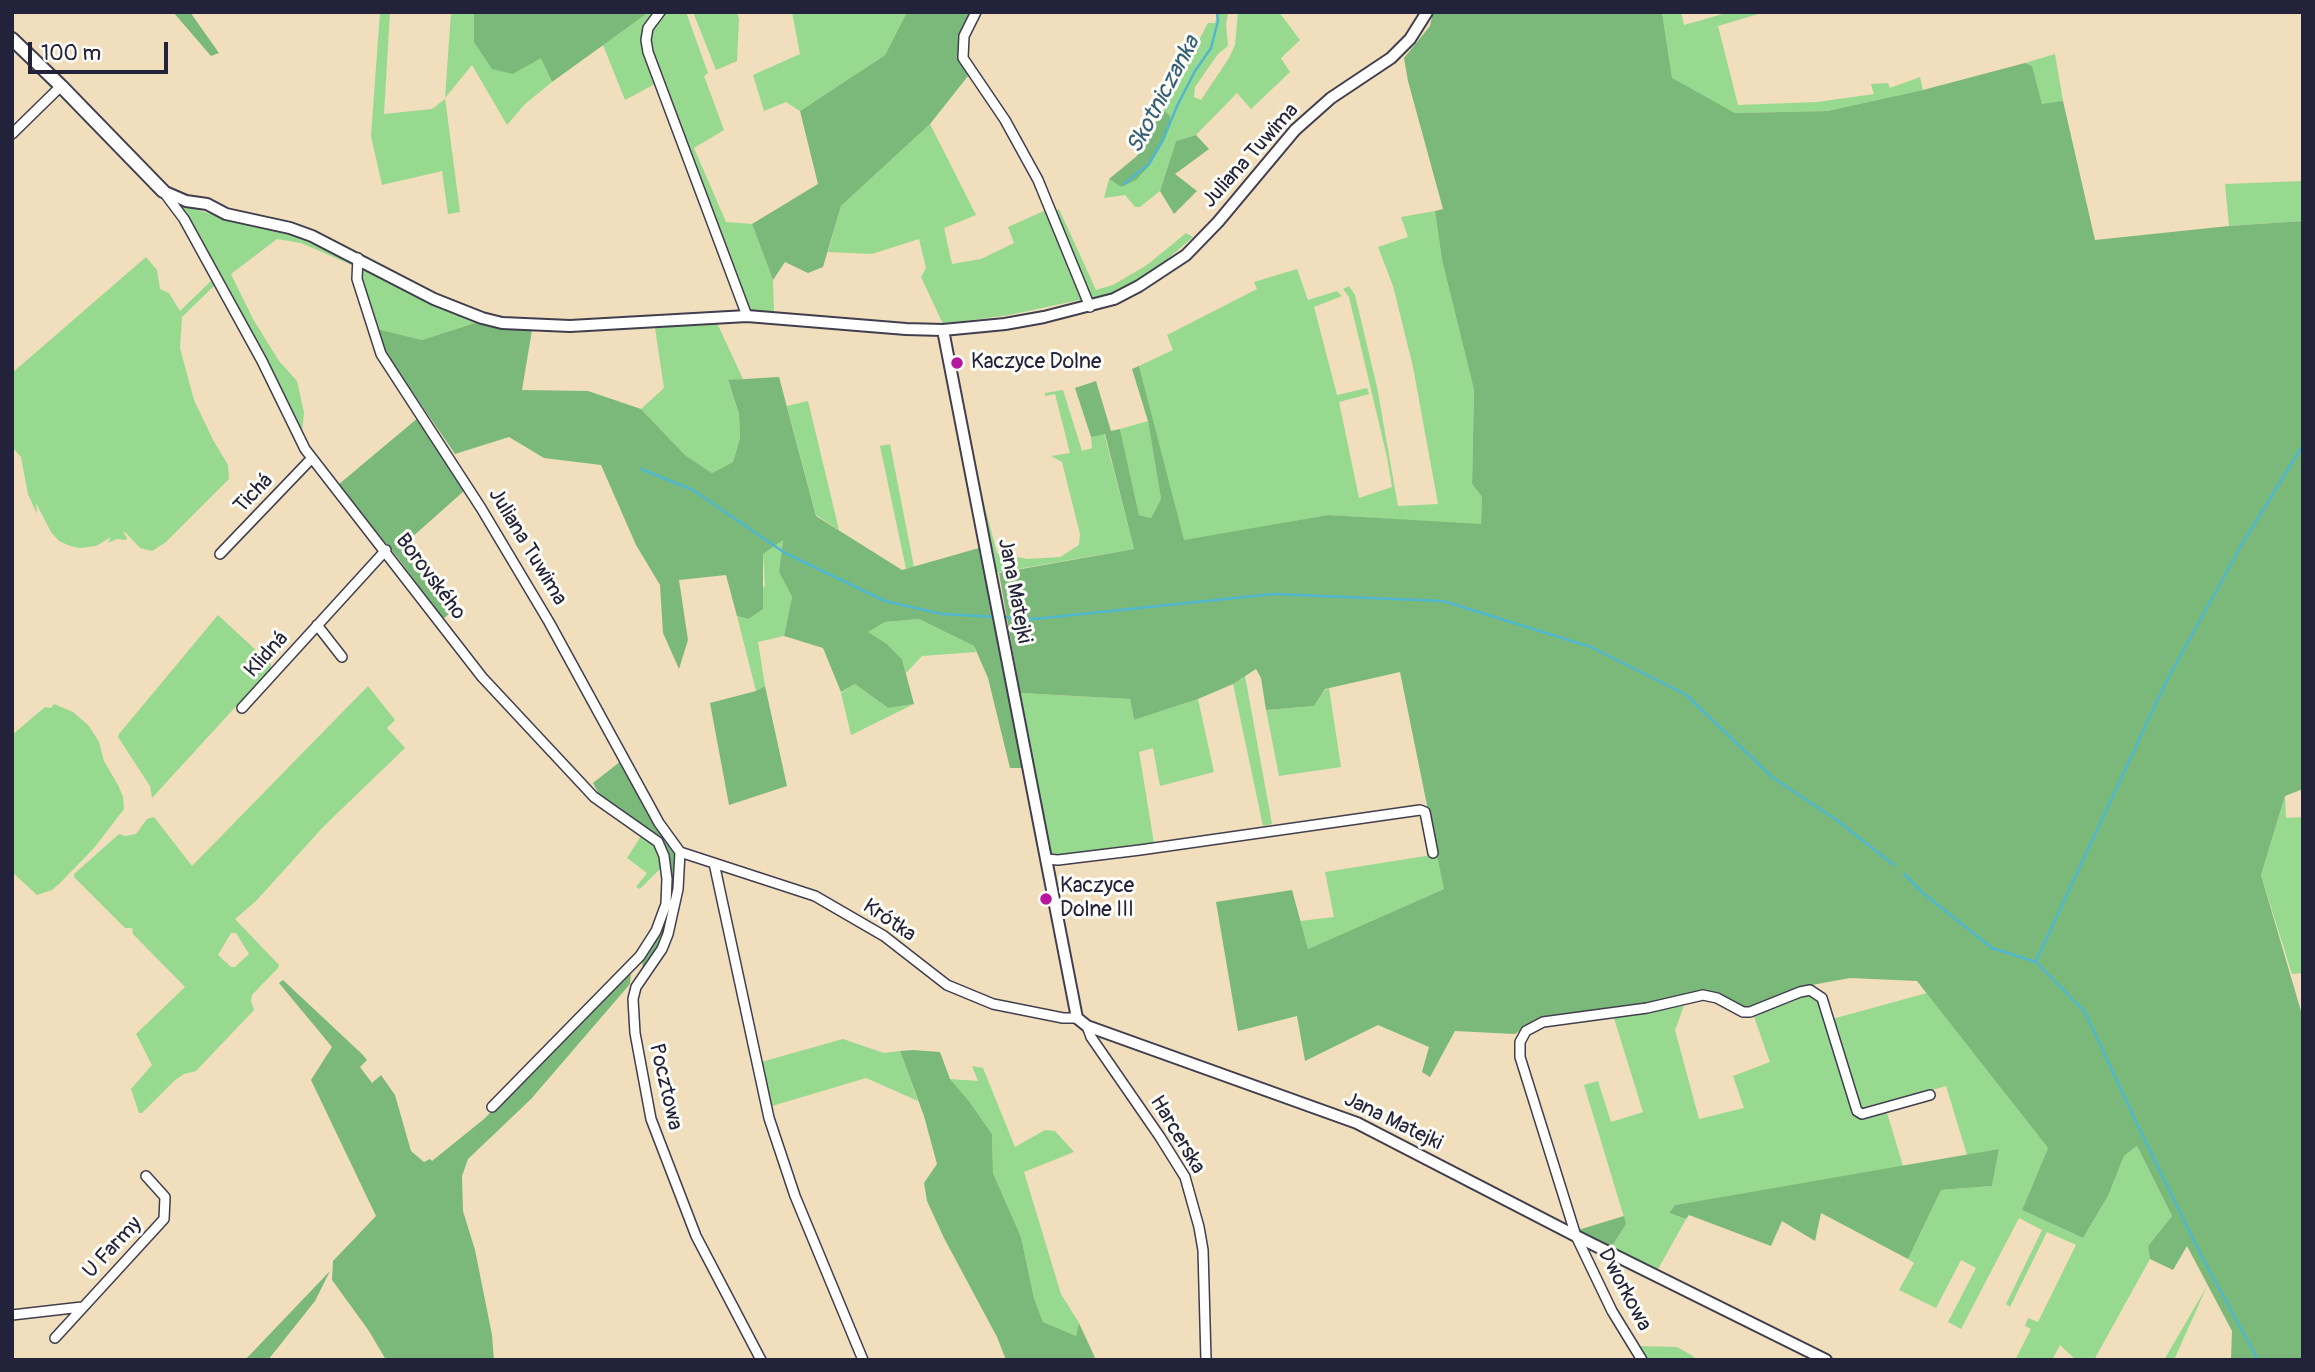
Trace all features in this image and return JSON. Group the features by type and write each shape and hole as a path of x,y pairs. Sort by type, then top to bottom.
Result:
{"main road":[{"name":"Borovského","path":"12,39 163,191"}],"street":[{"path":"660,12 648,28 646,40 649,52 747,316"},
{"path":"976,12 964,36 962,58 1005,120 1038,180 1090,307"},
{"name":"Juliana Tuwima","path":"163,191 186,201 207,204 226,214 290,228 312,236 434,299 502,323 570,326 747,316 906,330 943,330 1005,324 1090,307 1139,286 1186,255 1218,222 1295,130 1331,98 1391,58 1410,39 1427,12"},
{"path":"12,134 61,86"},
{"name":"Borovského","path":"163,191 178,212 262,361 305,449 482,677 594,797 658,842 664,856 666,904 656,931 640,957 492,1107"},
{"path":"178,212 186,201"},
{"name":"Juliana Tuwima","path":"358,258 357,279 381,354 488,520 549,622 659,823 680,852"},
{"name":"Jana Matejki","path":"943,330 1077,1018 1087,1026 1357,1123 1826,1360"},
{"name":"Tichá","path":"220,554 312,458"},
{"name":"Klidná","path":"242,708 386,550"},
{"name":"Klidná","path":"317,625 342,657"},
{"path":"1046,859 1058,860 1140,850 1420,810 1425,812 1433,853"},
{"name":"Krótka","path":"680,852 815,896 884,936 947,985 993,1004 1052,1017 1077,1018"},
{"name":"Pocztowa","path":"680,852 678,889 668,934 662,949 636,987 633,999 635,1032 651,1119 696,1236 761,1360"},
{"path":"714,863 769,1118 794,1196 863,1360"},
{"name":"Dworkowa","path":"1642,1360 1612,1311 1576,1236 1520,1057 1520,1042 1526,1031 1542,1022 1647,1008 1703,995 1717,998 1743,1012 1750,1012 1810,990 1822,998 1857,1111 1862,1114 1930,1095"},
{"name":"Harcerska","path":"1087,1026 1091,1037 1185,1177 1203,1250 1206,1360"},
{"name":"U Farmy","path":"55,1338 164,1219 165,1197 146,1176"},
{"name":"U Farmy","path":"12,1315 82,1307"}],"green space":[{"path":"173,12 190,12 219,53 211,56"},
{"path":"380,12 390,12 384,114 432,109 445,98 460,212 448,214 442,171 382,185 371,136"},
{"path":"451,12 474,12 474,42 513,74 541,57 552,82 525,104 507,125 472,65 445,98"},
{"path":"474,12 649,12 552,82 541,58 513,74 492,69 474,42"},
{"path":"649,12 655,12 642,30 643,48 655,84 625,100 603,45"},
{"path":"664,12 686,12 708,73 704,76 724,130 694,148 726,222 752,224 773,280 774,312 749,310 687,146 651,46 650,29"},
{"path":"693,12 737,12 737,61 716,70"},
{"path":"792,12 907,12 885,55 800,111 786,102 764,111 753,75 800,54"},
{"path":"907,12 974,12 958,58 968,76 930,124 841,206 823,267 808,273 785,262 773,280 752,224 818,184 800,111 885,55"},
{"path":"1218,12 1228,13 1228,46 1218,54 1195,87 1194,97 1201,100 1229,58 1235,45 1238,12 1279,12 1300,40 1281,58 1290,72 1251,109 1237,93 1196,135 1176,141 1160,191 1140,207 1135,207 1125,195 1104,198 1109,179 1121,187 1163,136 1170,124 1170,116 1162,109 1208,23 1215,23"},
{"path":"1433,12 1662,12 1672,78 1735,113 1827,111 1923,90 2025,63 2032,66 2042,104 2063,101 2095,240 2303,221 2303,789 2285,796 2261,875 2303,1018 2303,1360 2231,1360 2232,1331 2187,1246 2173,1270 2150,1259 2148,1246 2172,1216 2137,1146 2124,1156 2108,1196 2083,1238 2022,1210 2048,1148 1917,981 1850,978 1812,985 1750,1009 1701,991 1647,1004 1536,1019 1515,1034 1455,1031 1430,1077 1422,1072 1429,1047 1378,1025 1305,1061 1297,1016 1238,1031 1216,902 1292,890 1308,949 1444,889 1400,672 1325,689 1314,706 1266,710 1261,678 1256,669 1233,684 1198,699 1134,720 1130,699 1020,693 999,573 1134,549 1105,434 1091,437 1075,388 1096,381 1111,431 1120,429 1139,515 1151,518 1161,499 1148,421 1132,369 1139,366 1184,540 1328,515 1481,524 1482,497 1472,484 1474,390 1442,260 1435,211 1443,209 1404,58 1430,26"},
{"path":"1662,12 1681,12 1684,25 1730,12 1765,12 1718,26 1738,105 1817,102 1874,94 1871,84 1888,83 1890,88 1920,77 1923,90 1827,111 1735,113 1672,79"},
{"path":"2055,54 2063,101 2042,105 2032,67 2025,63"},
{"path":"1162,109 1170,116 1170,124 1150,165 1136,180 1121,187 1109,179 1137,156"},
{"path":"930,124 976,215 944,228 952,264 981,259 1014,243 1008,227 1046,210 1084,299 1009,315 943,324 921,277 926,268 919,239 872,254 828,252 841,206"},
{"path":"1196,135 1209,149 1175,174 1197,191 1174,214 1160,191 1176,141"},
{"path":"2303,181 2303,221 2229,226 2225,184"},
{"path":"179,201 229,220 283,231 337,253 354,266 301,243 277,239 231,274 253,319 279,361 297,381 304,413 302,433 275,376"},
{"path":"1059,209 1096,290 1113,285 1147,265 1186,233 1193,237 1157,268 1116,294 1096,300 1091,298 1055,211"},
{"path":"1435,211 1442,260 1474,390 1472,484 1482,497 1481,525 1328,515 1183,541 1139,366 1173,350 1167,335 1257,289 1254,282 1297,269 1308,300 1337,291 1342,296 1314,307 1337,395 1367,388 1369,394 1339,402 1359,498 1392,487 1349,297 1343,289 1349,286 1355,295 1377,387 1398,506 1438,504 1413,367 1393,286 1378,247 1408,237 1401,217"},
{"path":"196,252 215,285 182,317 180,348 194,400 228,465 229,479 166,542 152,551 140,548 123,532 126,540 117,539 108,543 111,537 96,546 70,546 59,541 51,532 36,503 37,514 28,494 21,457 12,447 12,373 146,257 157,270 160,289 169,293 180,311 211,281"},
{"path":"364,268 424,300 478,322 422,340 377,329 361,278"},
{"path":"478,322 532,330 522,390 588,391 641,409 685,455 712,473 733,462 740,438 739,414 728,380 779,377 816,516 902,570 979,548 1023,768 1010,768 988,678 974,646 919,619 885,622 868,632 887,644 902,659 914,704 888,708 855,684 841,692 823,648 784,636 792,597 779,572 783,540 763,554 763,609 748,619 737,616 726,575 679,580 688,640 679,669 663,633 660,585 636,545 601,465 544,458 509,437 455,454 383,349 377,329 422,340"},
{"path":"717,323 743,379 728,381 739,414 740,438 733,462 712,473 685,455 641,409 664,388 655,328"},
{"path":"1063,390 1082,451 1092,448 1091,437 1104,433 1134,549 995,573 975,469 997,553 1027,559 1060,557 1079,545 1080,534 1062,462 1051,456 1070,453 1055,394 1045,396 1045,393"},
{"path":"808,401 839,530 816,515 787,406"},
{"path":"419,417 465,490 410,539 457,607 443,619 398,558 338,485"},
{"path":"1148,421 1161,499 1151,518 1139,515 1120,429"},
{"path":"890,444 914,567 906,569 880,446"},
{"path":"783,539 779,572 792,597 784,636 758,642 765,686 756,691 737,616 748,619 765,585 763,554"},
{"path":"218,615 271,664 271,668 152,798 150,786 118,737 119,734"},
{"path":"919,619 974,646 976,652 922,656 906,673 902,659 887,644 867,632 885,622"},
{"path":"1245,676 1272,824 1263,826 1233,684"},
{"path":"855,684 888,708 914,704 851,735 841,693"},
{"path":"368,686 395,720 387,728 405,748 323,827 256,901 235,919 279,965 278,968 252,995 254,1010 196,1071 184,1074 174,1081 139,1113 131,1089 152,1065 136,1034 185,987 133,934 132,928 125,928 74,874 119,834 136,834 147,819 154,817 192,866","holes":["231,933 236,933 249,954 235,967 231,967 218,955"]},
{"path":"765,686 787,786 729,805 710,703 756,691"},
{"path":"1329,688 1341,767 1279,776 1266,710 1314,706"},
{"path":"1020,693 1130,699 1134,720 1198,699 1214,772 1160,786 1153,748 1139,752 1154,843 1058,855 1051,853"},
{"path":"54,704 73,712 89,726 118,785 124,809 94,848 60,883 52,890 37,895 12,872 12,735 45,707 51,708"},
{"path":"621,761 676,857 672,914 659,946 643,969 642,961 655,940 670,872 666,850 659,838 599,794 593,783"},
{"path":"2285,796 2286,818 2303,817 2303,973 2292,974 2261,875"},
{"path":"641,836 660,850 662,867 640,889 636,887 647,873 627,858"},
{"path":"1438,854 1444,889 1308,949 1300,921 1334,917 1325,872"},
{"path":"631,972 630,984 531,1099 468,1159 462,1176 463,1211 475,1250 492,1335 494,1360 386,1360 369,1331 332,1280 333,1261 376,1216 311,1080 332,1047 279,983 283,980 363,1055 367,1060 360,1067 372,1083 381,1075 395,1095 411,1151 424,1162 430,1159 432,1161 484,1119"},
{"path":"1927,993 2048,1148 2022,1210 2083,1238 2108,1196 2124,1156 2137,1146 2172,1216 2148,1246 2150,1259 2094,1360 2076,1360 2060,1345 2052,1360 2015,1360 2031,1329 2025,1326 2028,1318 2038,1322 2076,1245 2047,1232 2010,1307 2006,1304 2042,1230 2019,1218 1961,1329 1948,1322 1976,1268 1961,1260 1936,1308 1899,1290 1914,1263 1908,1259 1941,1190 1992,1186 1999,1149 1967,1155 1946,1086 1862,1111 1832,1019"},
{"path":"1806,994 1815,995 1819,1001 1864,1118 1887,1113 1903,1166 1675,1205 1669,1213 1686,1219 1657,1271 1611,1248 1626,1224 1584,1085 1598,1081 1611,1122 1643,1112 1613,1015 1684,1006 1675,1030 1699,1119 1744,1108 1733,1076 1770,1062 1753,1014"},
{"path":"843,1039 884,1053 900,1051 918,1101 866,1078 772,1106 761,1062"},
{"path":"900,1051 940,1052 950,1079 992,1134 993,1173 1021,1237 1034,1298 1043,1322 1076,1336 1079,1323 1096,1360 1006,1360 997,1337 927,1201 924,1183 937,1164 924,1116"},
{"path":"972,1066 983,1068 1015,1147 1045,1130 1055,1131 1074,1152 1024,1172 1061,1294 1079,1323 1076,1336 1043,1322 1034,1298 1021,1237 993,1173 992,1134 950,1079 978,1081"},
{"path":"1999,1149 1992,1186 1941,1190 1908,1259 1821,1213 1815,1241 1782,1221 1771,1246 1689,1215 1686,1219 1669,1213 1675,1205"},
{"path":"1624,1216 1626,1224 1611,1248 1578,1230"},
{"path":"330,1271 315,1301 268,1360 245,1360"},
{"path":"2207,1286 2174,1360 2164,1360"},
{"path":"1638,1346 1677,1347 1696,1360 1646,1360"}],"waterway":[{"name":"Skotniczanka","path":"1124,184 1149,164 1163,140 1195,71 1211,48 1218,21 1217,12"},
{"path":"2036,961 2166,682 2242,544 2303,445"},
{"path":"641,469 693,490 785,553 885,601 942,614 997,617"},
{"path":"1004,617 1034,619 1273,594 1443,601 1591,647 1685,694 1772,777 1835,819 1894,865"},
{"path":"1904,874 1924,894 1992,948 2036,962 2085,1012 2202,1257 2258,1360"}],"place":[{"name":"Kaczyce Dolne","path":"957,363"},
{"name":"Kaczyce Dolne III","path":"1046,899"}]}
